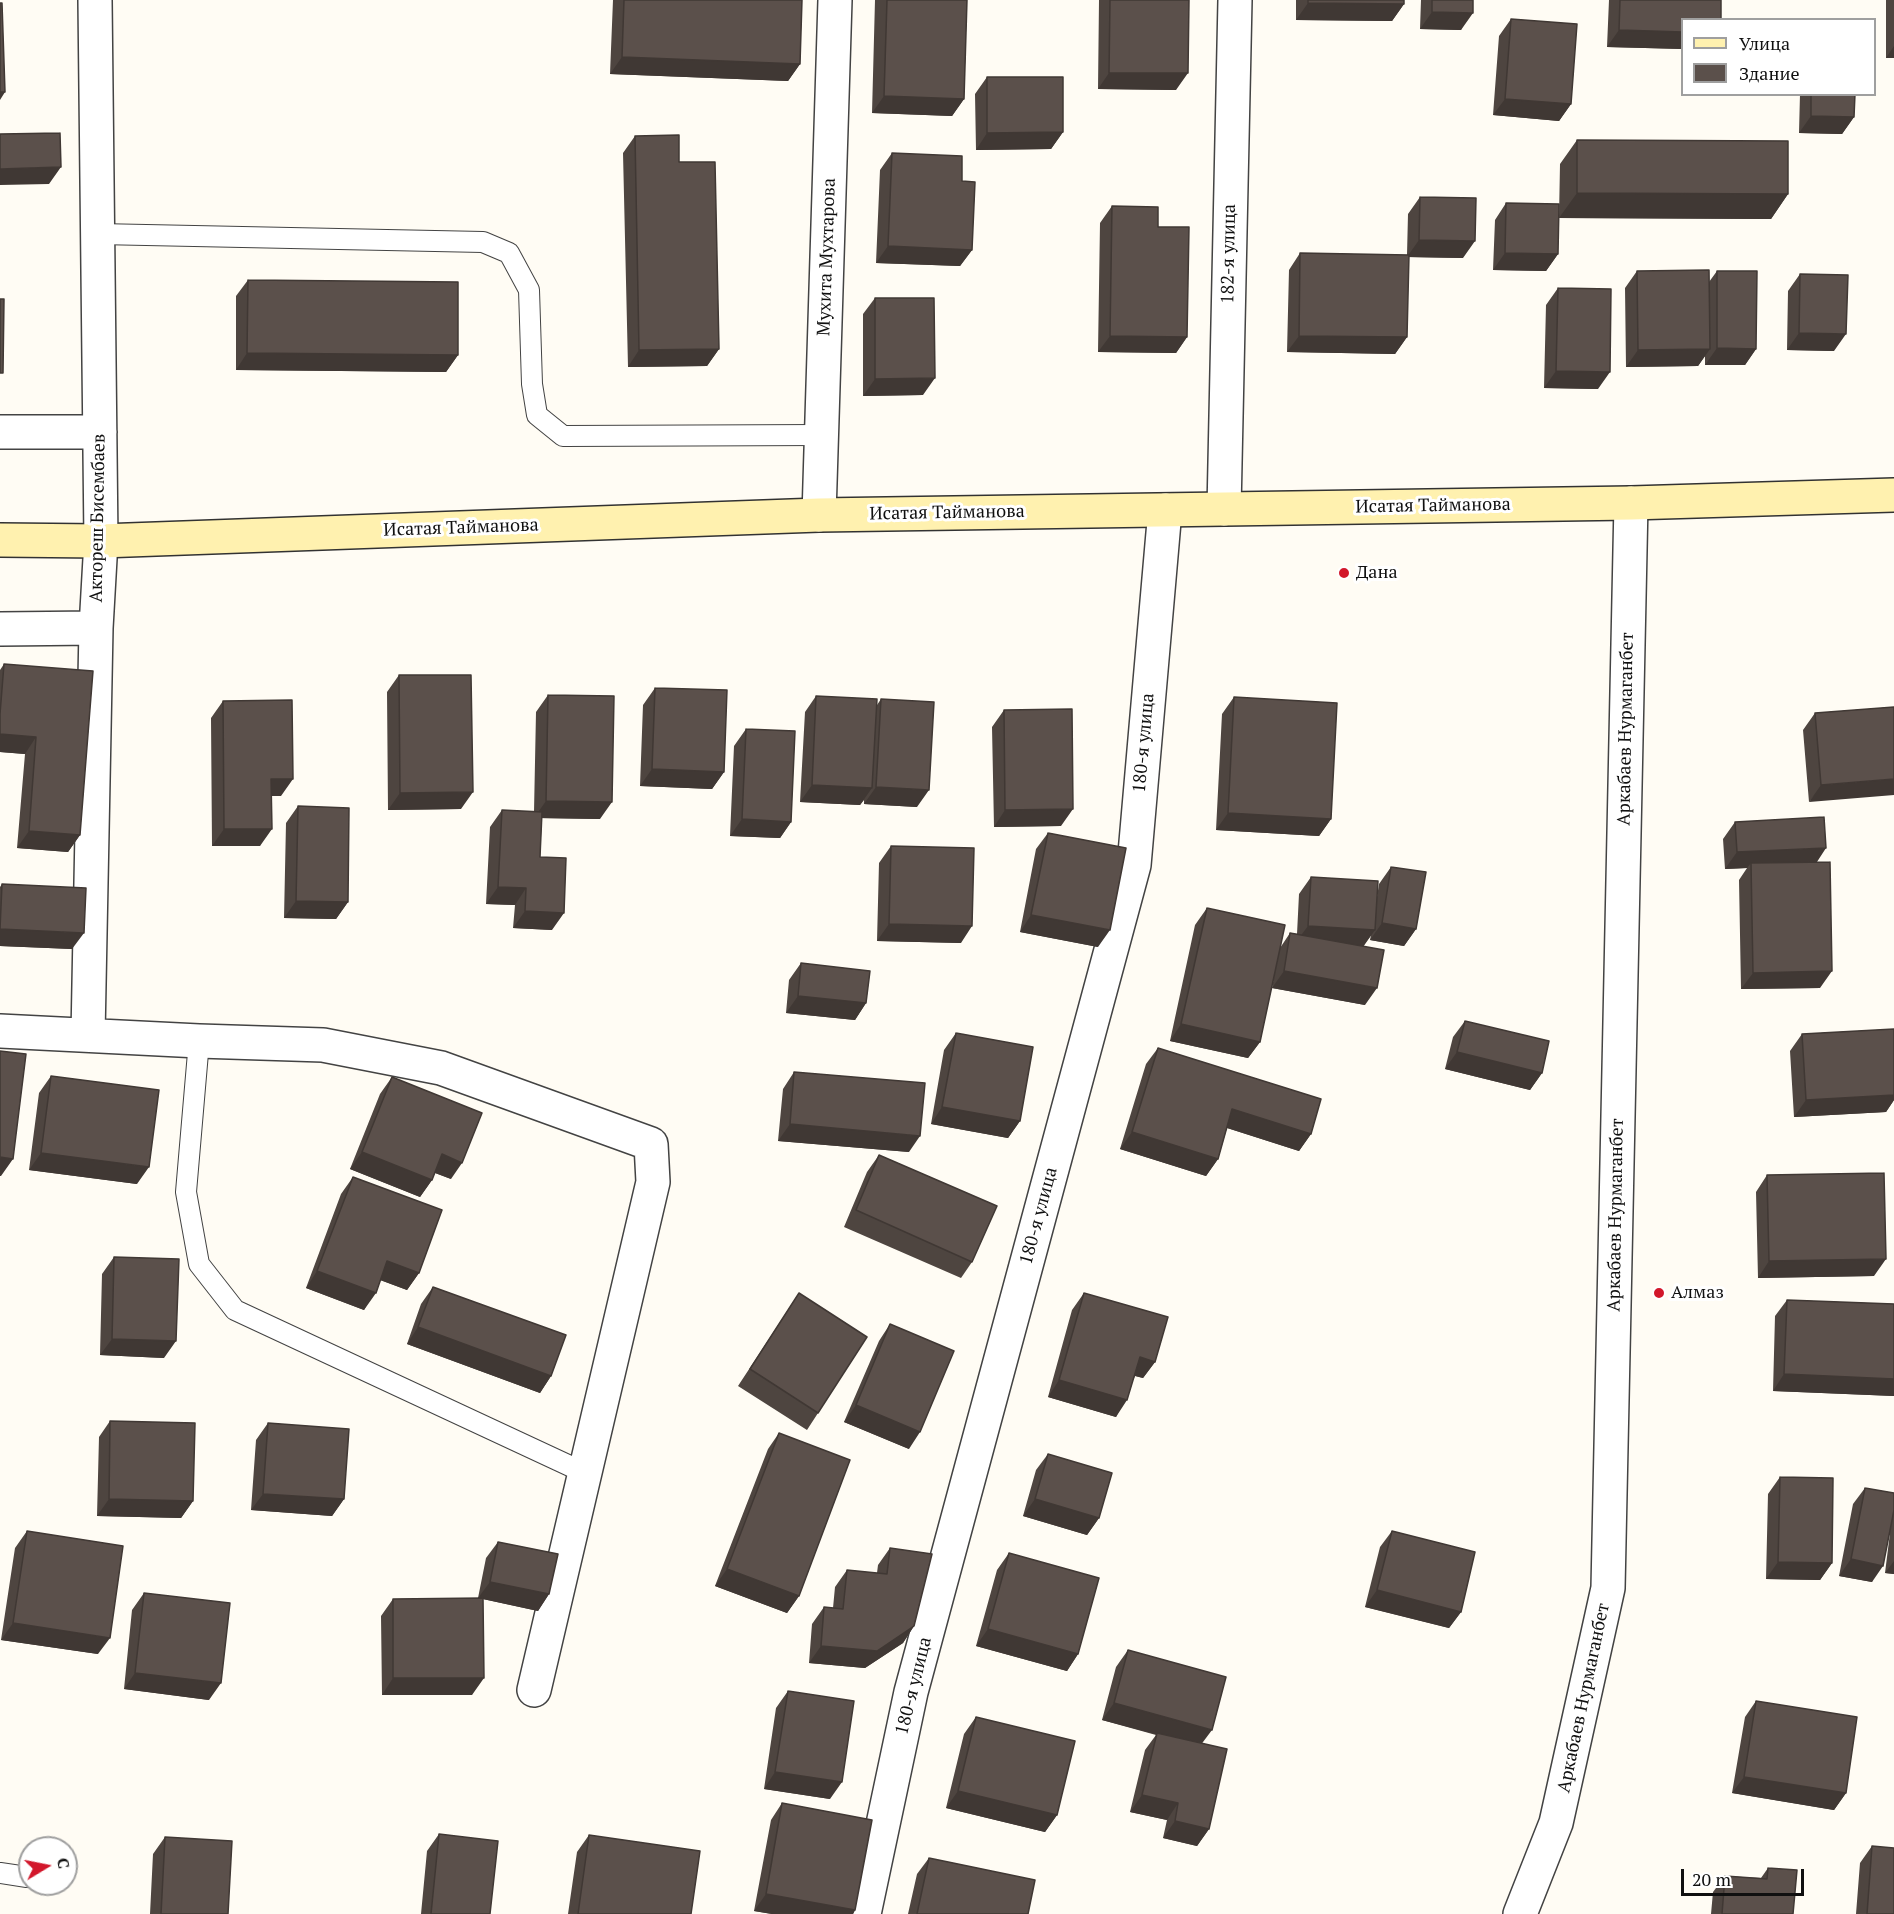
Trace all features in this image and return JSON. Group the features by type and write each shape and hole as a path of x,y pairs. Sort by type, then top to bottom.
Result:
{"street":[{"name":"Актореш Бисембаев","path":"88,1035 96,628 101,541 95,0"},
{"name":"Мухита Мухтарова","path":"819,515 835,0"},
{"name":"182-я улица","path":"1224,509 1235,0"},
{"path":"0,432 100,432"},
{"name":"Исатая Тайманова","path":"0,540 101,541 819,515 1631,503 1894,495"},
{"name":"Аркабаев Нурмаганбет","path":"1520,1914 1556,1822 1608,1588 1631,503"},
{"name":"180-я улица","path":"864,1914 911,1692 1134,865 1165,510"},
{"path":"0,628 96,628"},
{"path":"0,1031 323,1045 441,1068 651,1144 653,1182 534,1690"}],"lane":[{"path":"98,234 483,242 509,253 529,290 532,384 537,415 563,436 822,435"},
{"path":"199,1041 186,1192 199,1264 235,1310 585,1473"},
{"path":"0,1873 18,1876"}],"building":[{"path":"624,0 802,0 800,64 622,57"},
{"path":"887,0 967,0 964,99 884,96"},
{"path":"1110,0 1189,0 1188,73 1109,73"},
{"path":"1308,0 1404,0 1404,4 1308,3"},
{"path":"1432,0 1473,0 1473,13 1432,12"},
{"path":"1620,0 1721,0 1721,18 1681,18 1681,32 1619,30"},
{"path":"0,3 2,3 5,92 0,92"},
{"path":"1511,19 1577,24 1571,104 1505,99"},
{"path":"987,77 1063,77 1063,132 987,133"},
{"path":"1811,96 1855,96 1854,117 1811,116"},
{"path":"60,133 61,167 0,169 0,134"},
{"path":"679,135 679,162 715,162 719,349 639,350 635,136"},
{"path":"1577,140 1788,141 1788,194 1577,193"},
{"path":"892,153 962,156 962,181 975,182 972,250 888,246"},
{"path":"1420,197 1476,198 1475,241 1419,240"},
{"path":"1506,203 1559,204 1558,254 1505,253"},
{"path":"1112,206 1158,207 1158,227 1189,227 1187,337 1110,336"},
{"path":"1300,253 1409,255 1407,337 1299,336"},
{"path":"1709,270 1710,349 1638,350 1637,271"},
{"path":"1717,271 1757,271 1756,349 1717,348"},
{"path":"1800,274 1848,275 1846,334 1799,333"},
{"path":"248,280 458,282 458,355 247,353"},
{"path":"1558,288 1611,289 1610,372 1556,371"},
{"path":"875,298 934,298 935,378 875,379"},
{"path":"0,299 4,299 3,373 0,373"},
{"path":"4,664 93,671 80,835 29,831 36,737 0,734"},
{"path":"399,675 471,675 473,792 400,793"},
{"path":"655,688 727,690 724,772 652,769"},
{"path":"548,695 614,696 612,802 546,801"},
{"path":"816,696 877,699 872,788 812,785"},
{"path":"1234,697 1337,703 1331,819 1228,813"},
{"path":"881,699 934,702 929,790 876,787"},
{"path":"292,700 293,779 271,779 272,829 224,829 223,701"},
{"path":"1894,707 1894,779 1821,785 1815,713"},
{"path":"1072,709 1073,809 1005,810 1004,710"},
{"path":"746,729 795,731 791,822 742,819"},
{"path":"298,806 349,808 348,902 296,901"},
{"path":"502,810 542,812 540,857 566,858 564,913 525,911 526,888 498,887"},
{"path":"1824,817 1826,848 1737,852 1735,822"},
{"path":"1048,833 1126,848 1110,930 1031,915"},
{"path":"891,846 974,848 972,926 889,924"},
{"path":"1830,862 1832,971 1753,973 1751,863"},
{"path":"1391,867 1426,872 1416,929 1382,923"},
{"path":"1311,877 1378,881 1375,930 1308,926"},
{"path":"2,884 86,888 84,933 0,929"},
{"path":"1207,908 1285,925 1260,1042 1181,1024"},
{"path":"1290,933 1384,950 1377,988 1284,971"},
{"path":"801,963 870,971 866,1003 798,996"},
{"path":"1465,1021 1549,1041 1542,1073 1457,1052"},
{"path":"1894,1029 1894,1095 1806,1100 1802,1034"},
{"path":"956,1033 1033,1047 1020,1121 942,1107"},
{"path":"1158,1048 1321,1099 1311,1134 1232,1109 1218,1159 1132,1132"},
{"path":"0,1051 26,1054 13,1159 0,1157"},
{"path":"794,1072 925,1083 920,1136 790,1124"},
{"path":"51,1076 159,1090 149,1167 41,1153"},
{"path":"392,1077 482,1113 462,1163 442,1154 432,1180 362,1152"},
{"path":"879,1155 997,1206 972,1262 856,1210"},
{"path":"1884,1173 1886,1259 1769,1261 1767,1175"},
{"path":"353,1177 442,1210 419,1273 387,1261 376,1293 317,1271"},
{"path":"114,1257 179,1259 176,1341 112,1339"},
{"path":"433,1287 566,1335 551,1376 418,1327"},
{"path":"799,1293 867,1337 818,1413 750,1369"},
{"path":"1084,1293 1168,1317 1155,1362 1140,1357 1127,1400 1059,1380"},
{"path":"1787,1300 1894,1304 1894,1379 1784,1374"},
{"path":"890,1324 954,1351 920,1432 856,1405"},
{"path":"110,1421 195,1423 193,1501 109,1499"},
{"path":"268,1423 349,1429 344,1499 263,1494"},
{"path":"779,1433 850,1460 799,1596 727,1569"},
{"path":"1048,1454 1112,1473 1099,1518 1035,1499"},
{"path":"1780,1477 1833,1478 1832,1563 1778,1562"},
{"path":"1865,1488 1894,1493 1894,1510 1883,1566 1851,1559"},
{"path":"27,1531 123,1546 110,1638 13,1623"},
{"path":"1392,1531 1475,1552 1461,1612 1377,1590"},
{"path":"498,1542 558,1554 549,1594 490,1582"},
{"path":"890,1548 932,1554 914,1626 877,1651 821,1646 824,1607 843,1609 847,1570 887,1574"},
{"path":"1009,1553 1099,1578 1078,1654 988,1629"},
{"path":"144,1593 230,1603 221,1683 135,1673"},
{"path":"483,1598 484,1678 393,1678 393,1599"},
{"path":"1128,1650 1226,1677 1212,1730 1114,1703"},
{"path":"788,1691 854,1701 842,1782 775,1772"},
{"path":"1756,1701 1857,1717 1846,1793 1744,1777"},
{"path":"976,1717 1075,1741 1057,1815 958,1791"},
{"path":"1157,1733 1227,1749 1209,1829 1175,1821 1178,1803 1142,1795"},
{"path":"782,1803 872,1820 855,1910 766,1894"},
{"path":"439,1834 498,1841 490,1914 431,1914"},
{"path":"589,1835 700,1851 691,1914 578,1914"},
{"path":"165,1837 232,1841 228,1914 161,1914"},
{"path":"1872,1846 1894,1848 1894,1914 1867,1914"},
{"path":"929,1858 1035,1880 1028,1914 917,1914"},
{"path":"1768,1868 1797,1870 1793,1914 1722,1914 1725,1876 1767,1879"}],"place":[{"name":"Дана","path":"1344,573"},
{"name":"Алмаз","path":"1659,1293"}]}
